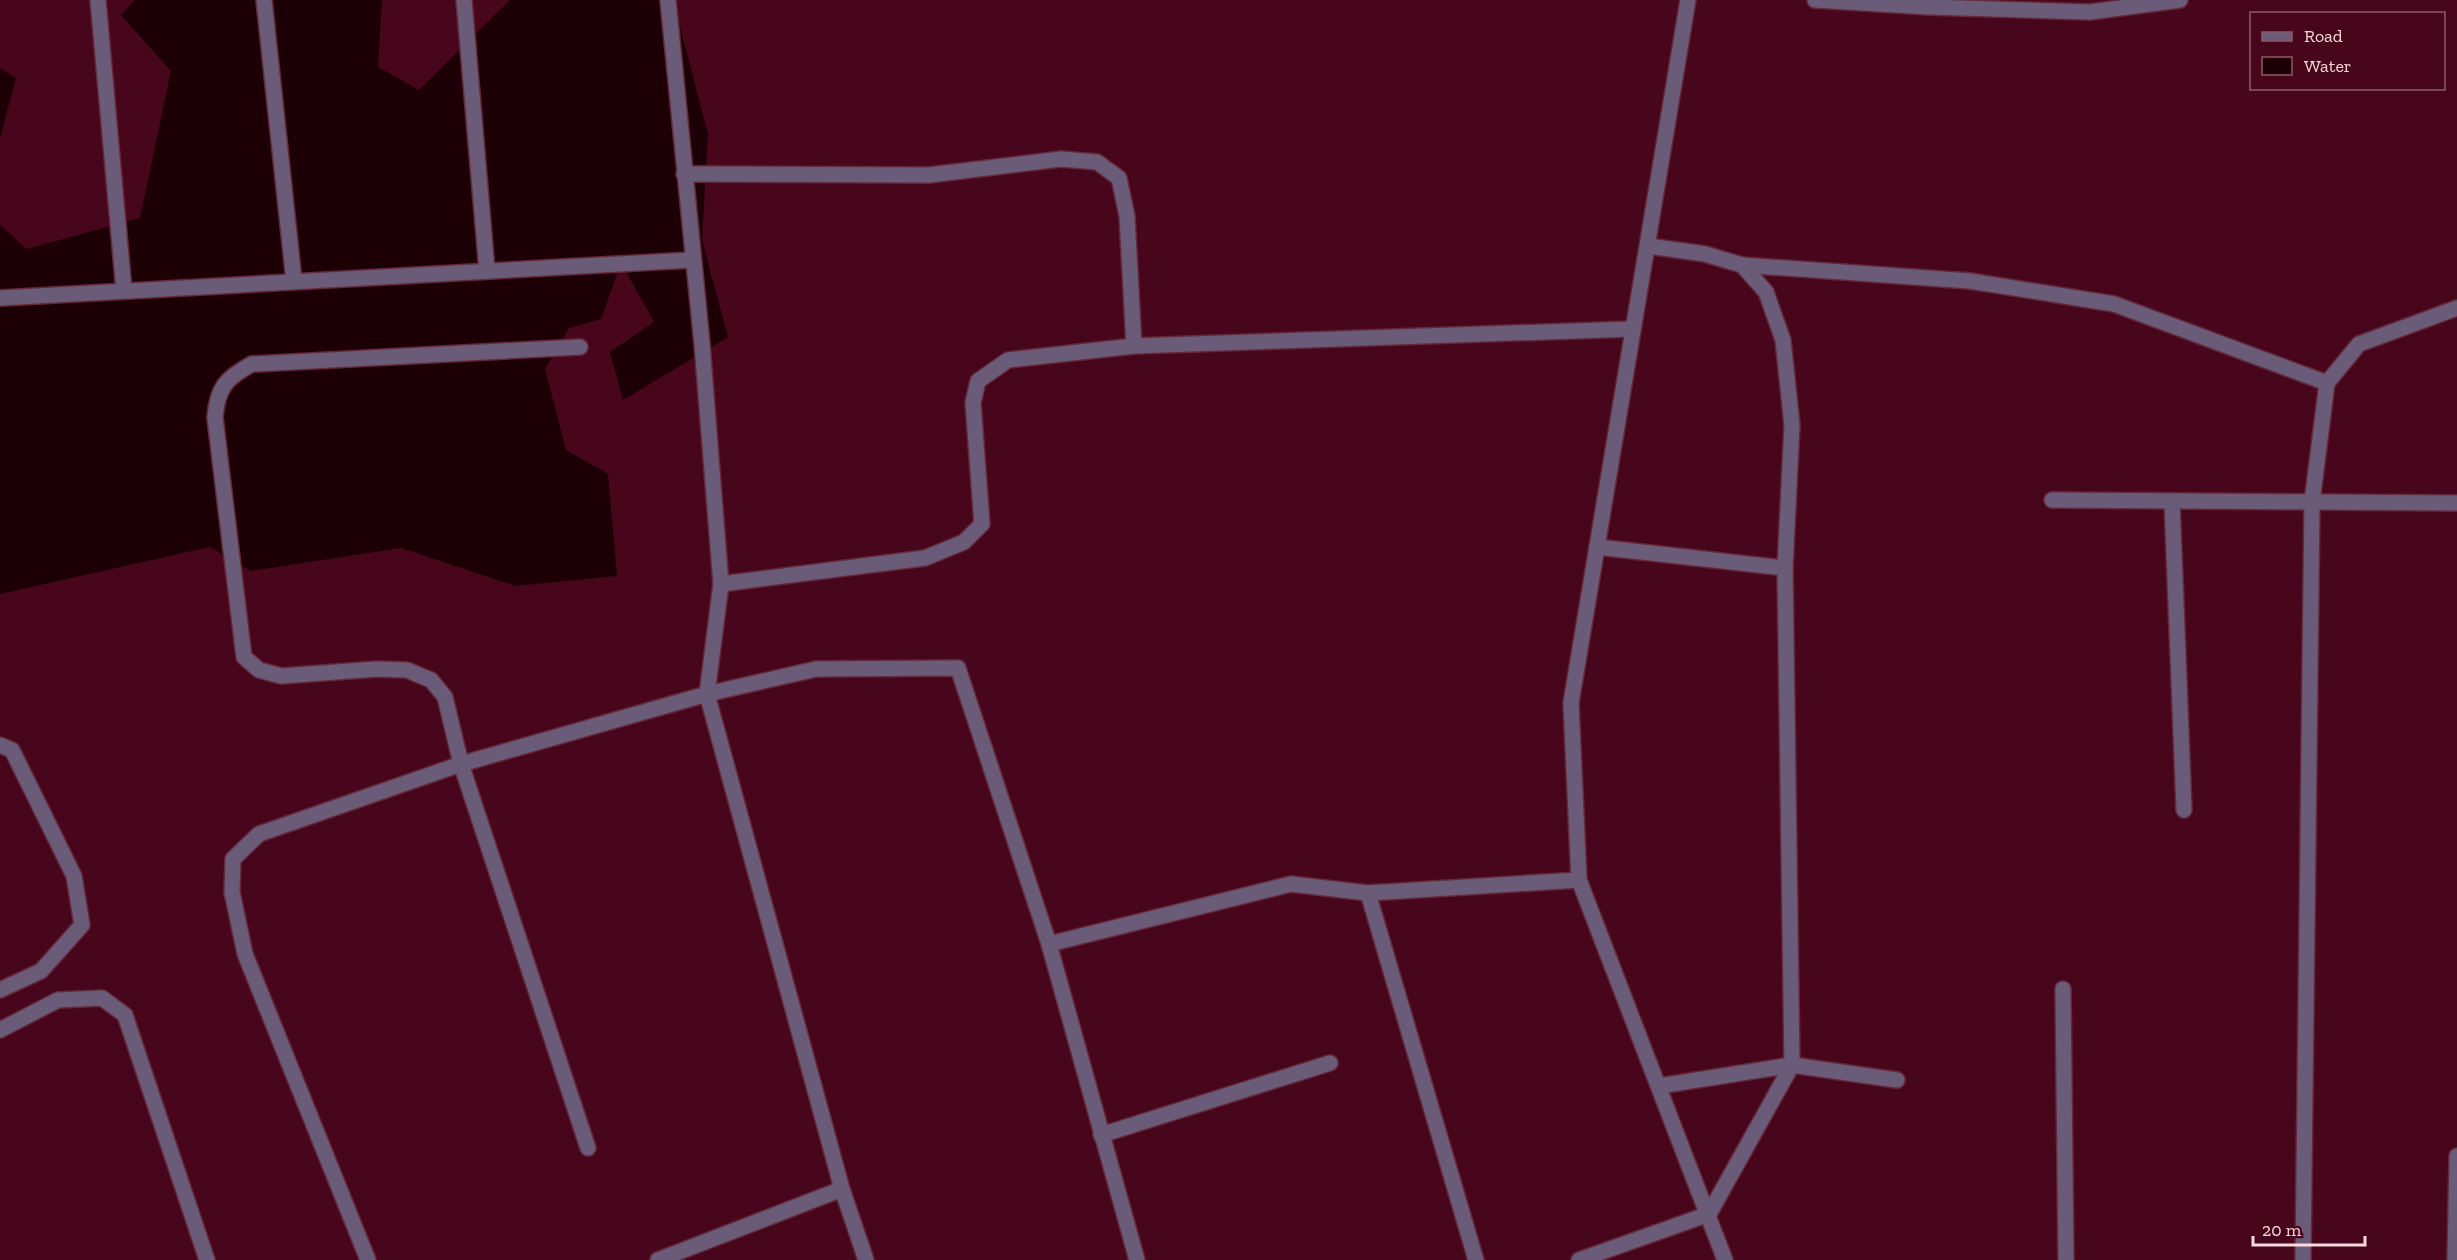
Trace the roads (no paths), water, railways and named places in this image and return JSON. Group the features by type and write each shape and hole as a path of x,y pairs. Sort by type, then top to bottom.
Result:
{"street":[{"path":"98,0 124,291"},
{"path":"264,0 294,281"},
{"path":"464,0 487,271"},
{"path":"668,0 702,344 721,584 707,694 842,1189 866,1260"},
{"path":"1688,0 1648,246 1631,328 1571,703 1579,880 1725,1260"},
{"path":"1815,0 1929,7 2090,12 2180,0"},
{"path":"684,174 929,175 1061,159 1097,162 1119,178 1127,216 1134,346"},
{"path":"1648,246 1705,254 1742,265 1970,281 2114,304 2327,383"},
{"path":"0,298 692,260"},
{"path":"1579,1260 1709,1214 1792,1065 1785,568 1792,425 1783,340 1766,292 1742,265"},
{"path":"2303,1260 2312,502 2327,383 2359,344 2457,308"},
{"path":"721,584 925,558 964,542 982,524 973,403 978,381 1008,360 1134,346 1631,328"},
{"path":"580,347 252,364 232,375 216,396 215,418 244,657 259,670 281,676 377,669 407,670 431,680 445,697 461,764 588,1148"},
{"path":"2052,500 2457,503"},
{"path":"2172,501 2184,810"},
{"path":"1596,548 1785,568"},
{"path":"368,1260 245,954 232,892 233,859 259,834 461,764 707,694 816,669 958,669 1049,944 1137,1260"},
{"path":"0,745 12,750 74,876 82,925 41,971 0,990"},
{"path":"1049,944 1291,884 1368,893 1579,880"},
{"path":"1368,893 1476,1260"},
{"path":"2063,989 2066,1260"},
{"path":"0,1030 58,1000 102,998 125,1015 207,1260"},
{"path":"1101,1135 1330,1063"},
{"path":"1659,1086 1792,1065 1897,1080"},
{"path":"2455,1260 2457,1156"},
{"path":"658,1260 842,1189"}],"water":[{"path":"135,0 382,0 378,67 419,90 510,0 673,0 708,134 702,240 728,337 623,400 610,352 654,322 621,263 601,319 569,328 545,369 566,450 608,474 617,576 515,586 401,548 251,571 210,547 0,594 0,225 27,249 140,218 171,71 121,15"},
{"path":"0,68 16,78 0,138"}]}
